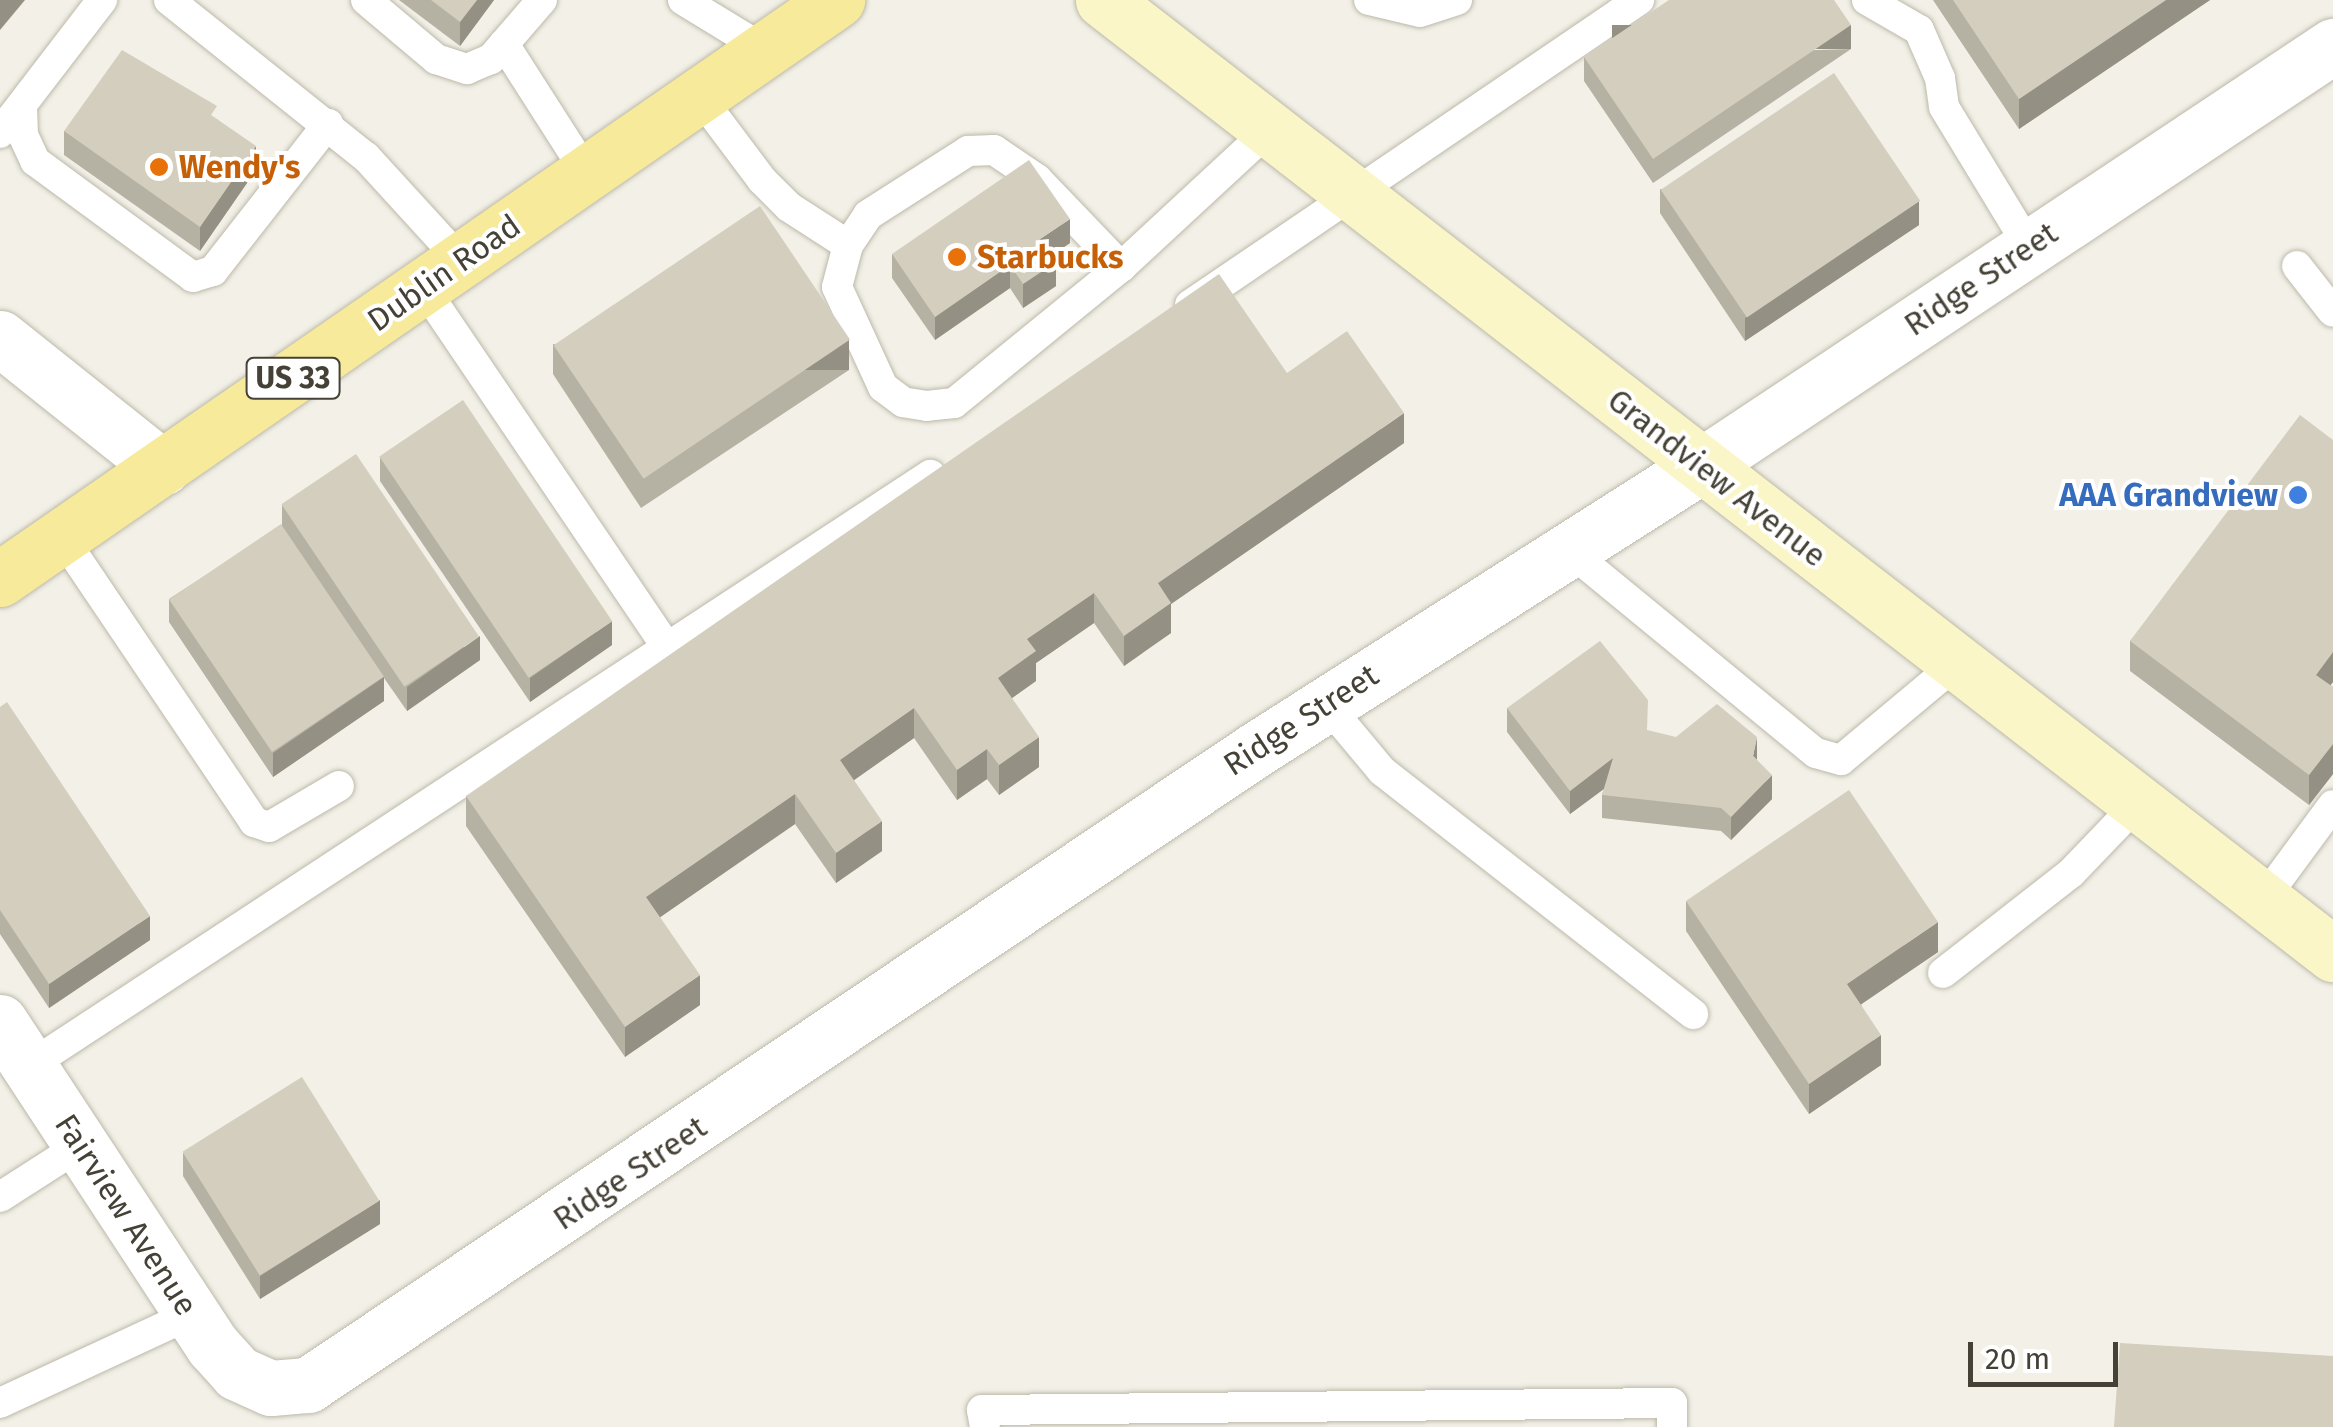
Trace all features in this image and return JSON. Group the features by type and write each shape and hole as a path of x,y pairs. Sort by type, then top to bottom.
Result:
{"main road":[{"name":"Dublin Road","path":"0,578 837,0"},
{"name":"Grandview Avenue","path":"1103,0 2333,954"}],"street":[{"name":"Ridge Street","path":"271,1388 308,1386 339,1367 1326,704 1700,466 2333,46"},
{"path":"0,338 162,468"},
{"name":"Fairview Avenue","path":"14,1044 192,1314 237,1374 271,1388"}],"lane":[{"path":"0,132 102,0"},
{"path":"168,0 328,124 442,274 668,648"},
{"path":"366,0 436,59 467,70 504,44 542,0"},
{"path":"683,0 765,50"},
{"path":"1369,0 1420,12 1458,0"},
{"path":"1169,318 1356,197 1597,12 1638,0"},
{"path":"1867,0 1919,30 1940,78 1944,108 2029,247"},
{"path":"504,44 587,174"},
{"path":"699,96 762,180 789,207 848,245"},
{"path":"22,107 23,135 35,161 176,270 193,277 214,270 328,124"},
{"path":"1121,267 1074,214 994,150 968,151 868,216 848,245 837,286 883,386 903,402 927,406 954,404 1121,267 1269,130"},
{"path":"2298,266 2333,312"},
{"path":"14,1044 668,648 952,461"},
{"path":"62,536 254,822 269,828 339,786"},
{"path":"1566,548 1816,753 1842,760 1958,663"},
{"path":"1326,704 1382,770 1693,1014"},
{"path":"1943,973 2071,873 2139,802"},
{"path":"2264,900 2333,805"},
{"path":"0,1197 81,1145"},
{"path":"0,1403 192,1314"},
{"path":"985,1427 982,1410 1672,1404 1672,1427"}],"building":[{"path":"431,0 477,0 460,22"},
{"path":"1669,0 1834,0 1851,25 1653,159 1584,57"},
{"path":"1953,0 2166,0 2019,99"},
{"path":"122,50 217,106 211,115 256,146 200,227 64,131"},
{"path":"1834,73 1920,201 1747,318 1661,190"},
{"path":"1029,160 1070,219 1040,239 1056,262 1023,284 1010,265 935,317 892,254"},
{"path":"760,206 850,339 644,479 554,345"},
{"path":"1219,274 1287,373 1347,331 1404,413 1158,583 1171,603 1124,636 1094,593 1027,639 1036,651 998,678 1039,737 999,765 987,749 957,770 914,708 840,760 882,821 836,853 795,794 646,897 700,975 625,1027 466,796"},
{"path":"463,400 612,621 529,678 379,456"},
{"path":"2300,415 2333,440 2333,652 2316,675 2333,687 2333,744 2309,775 2130,641"},
{"path":"356,454 479,636 404,687 281,504"},
{"path":"281,524 384,677 272,752 169,599"},
{"path":"1600,641 1648,700 1647,730 1676,737 1717,704 1757,737 1753,756 1772,775 1731,817 1721,808 1602,795 1613,758 1570,791 1507,708"},
{"path":"7,702 150,916 49,984 0,910 0,707"},
{"path":"1849,790 1938,922 1847,984 1881,1035 1809,1084 1686,901"},
{"path":"302,1077 379,1201 260,1276 182,1152"},
{"path":"2120,1343 2333,1356 2333,1427 2114,1427"}],"place":[{"name":"Wendy's","path":"159,167"},
{"name":"Starbucks","path":"957,257"},
{"name":"AAA Grandview","path":"2298,495"}]}
